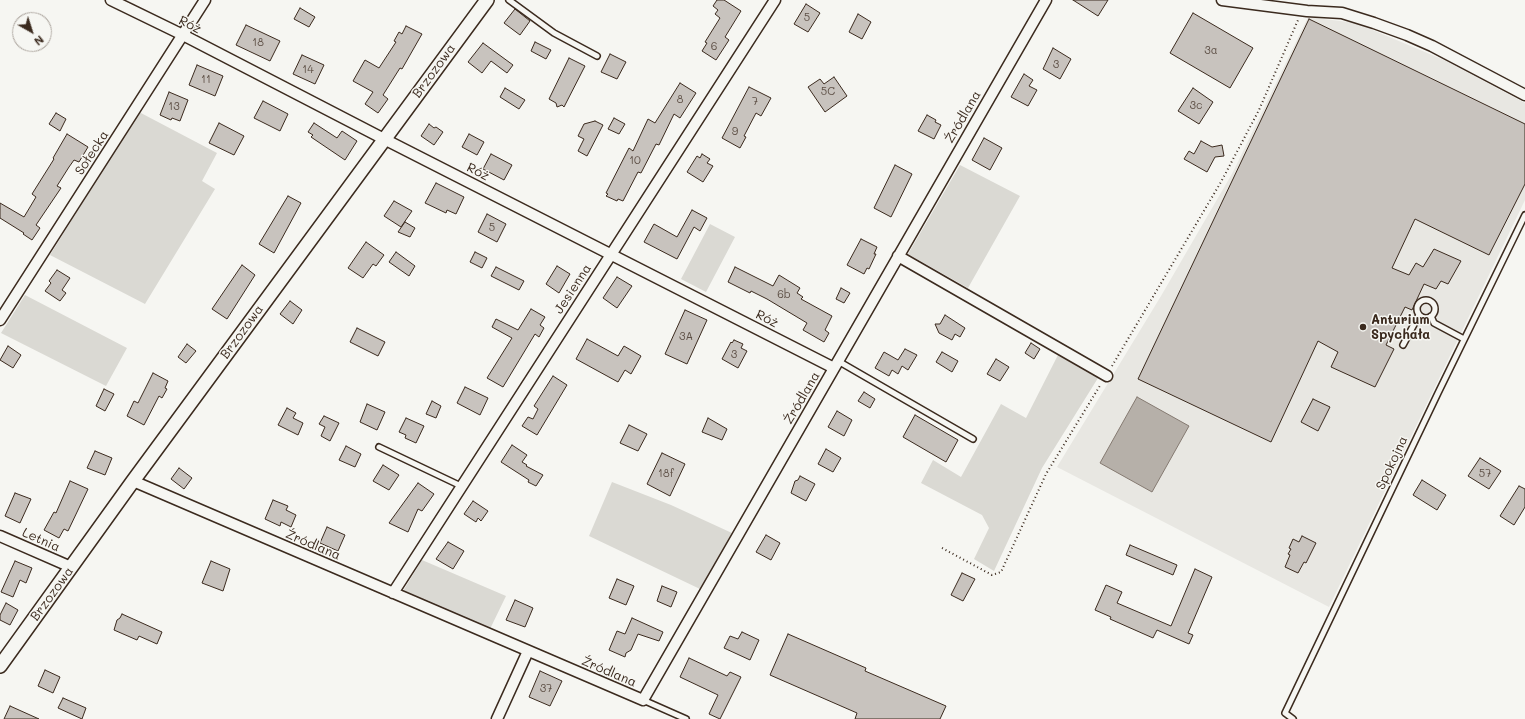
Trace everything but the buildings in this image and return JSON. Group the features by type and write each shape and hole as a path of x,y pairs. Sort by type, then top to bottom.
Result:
{"street":[{"name":"Róż","path":"111,0 183,35 384,139 611,253 836,364"},
{"name":"Sołecka","path":"0,320 205,0"},
{"name":"Brzozowa","path":"0,666 486,0"},
{"name":"Jesienna","path":"393,593 611,253 776,0"},
{"name":"Źródlana","path":"133,482 643,700 1046,0"},
{"path":"1222,0 1303,10 1342,13 1374,23 1407,35 1525,95"},
{"path":"898,256 1107,376"},
{"name":"Letnia","path":"0,536 71,567"},
{"path":"497,719 528,651"}],"lane":[{"path":"509,0 554,33 597,56"},
{"name":"Spokojna","path":"1294,719 1286,713 1464,339 1525,216"},
{"path":"1426,299 1431,301 1434,306 1434,312 1431,316 1425,318 1419,315 1416,310 1418,304 1426,299"},
{"path":"1404,345 1419,315"},
{"path":"1431,316 1434,323 1464,339"},
{"path":"836,364 973,440"},
{"path":"379,447 461,486"},
{"path":"643,700 686,719"}],"path":[{"path":"942,548 992,575 1001,572 1046,474 1107,376 1221,182 1259,110 1303,10"}],"shaded area":[{"path":"1308,17 1356,23 1444,60 1525,103 1525,200 1329,607 1057,467 1161,296 1233,172"},
{"path":"139,112 217,153 202,181 215,189 145,304 50,255"},
{"path":"960,165 1020,196 968,288 908,254"},
{"path":"710,224 735,237 706,292 681,279"},
{"path":"25,295 127,348 106,386 1,333"},
{"path":"1060,351 1098,378 1042,468 994,571 974,559 989,528 982,515 921,483 933,460 961,477 1001,404 1026,418"},
{"path":"1137,397 1189,426 1152,492 1100,463"},
{"path":"612,482 671,505 732,533 700,589 589,536"},
{"path":"422,560 506,596 490,629 403,591"}],"place":[{"name":"Anturium Spychała","path":"1363,327"}]}
